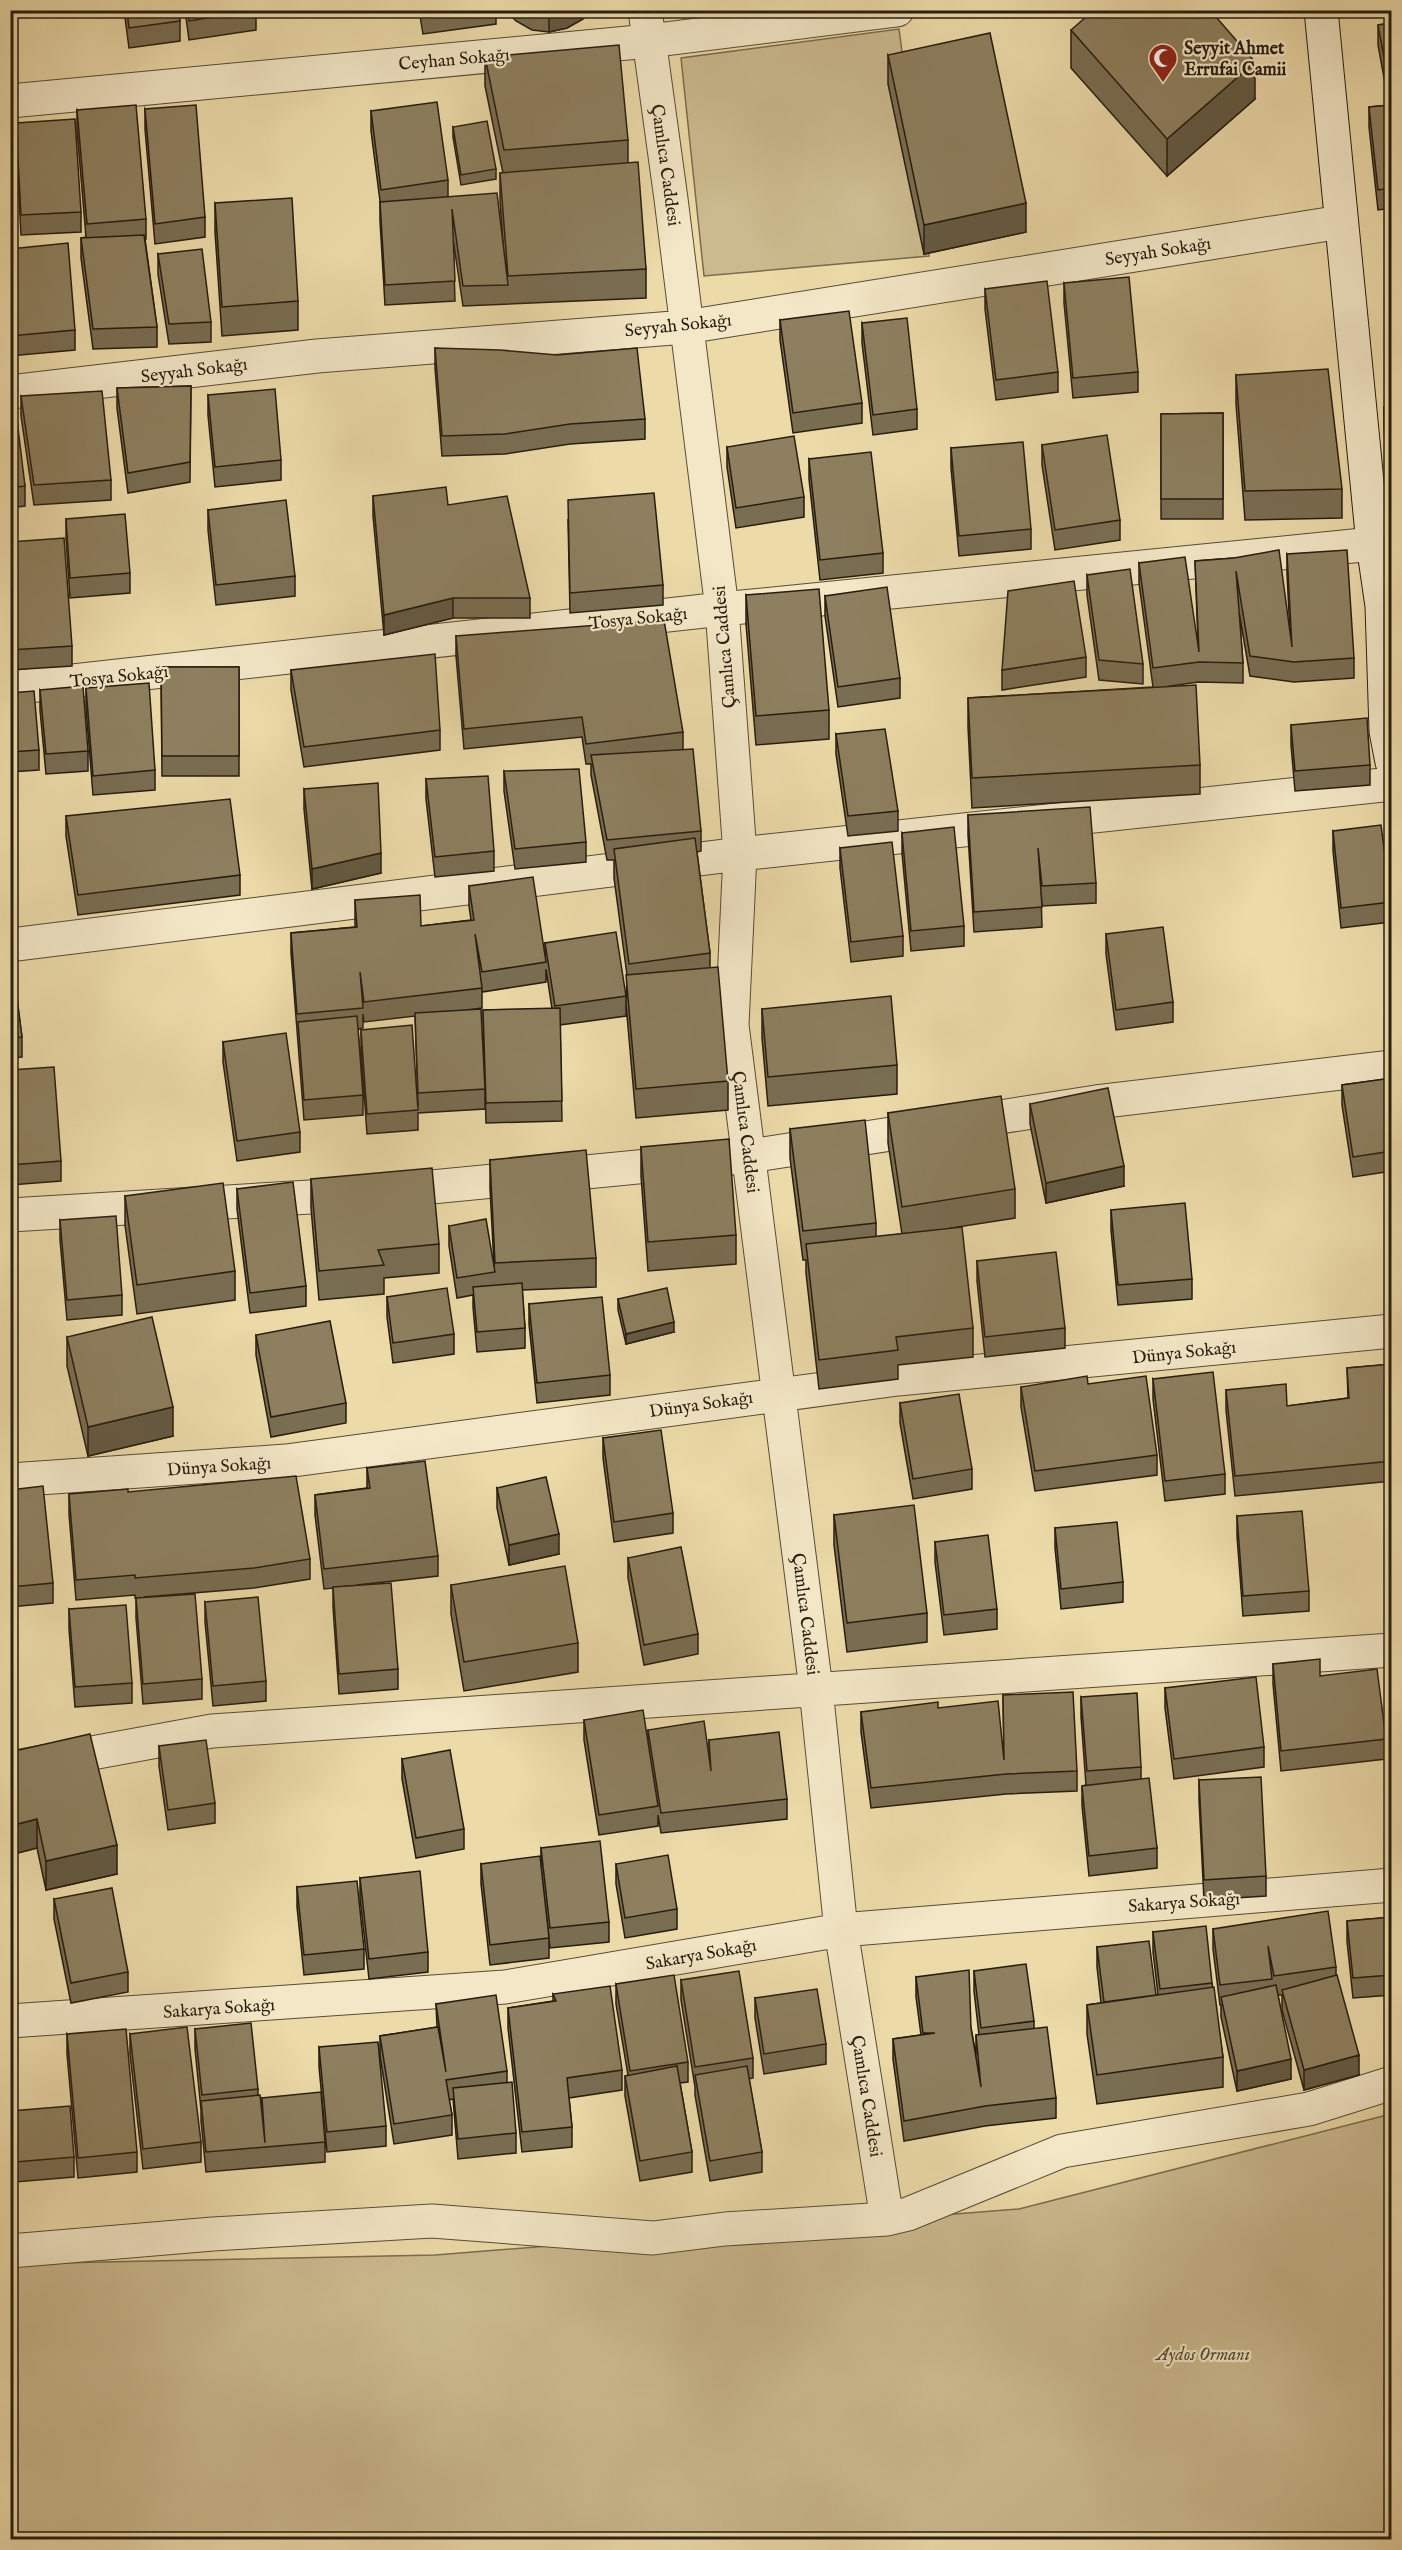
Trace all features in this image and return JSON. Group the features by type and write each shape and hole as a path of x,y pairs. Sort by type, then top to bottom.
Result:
{"street":[{"name":"Ceyhan Sokağı","path":"10,101 647,26 897,10"},
{"path":"1321,10 1373,544 1382,606 1390,739"},
{"name":"Çamlıca Caddesi","path":"647,26 722,609 740,854 732,1025 816,1689 841,1930 887,2219"},
{"name":"Seyyah Sokağı","path":"10,392 316,356 686,327 1341,222"},
{"name":"Tosya Sokağı","path":"10,688 722,609 1373,544"},
{"path":"10,945 740,854 1392,784"},
{"path":"10,1215 360,1194 750,1156 1096,1102 1392,1067"},
{"name":"Dünya Sokağı","path":"10,1480 286,1461 778,1394 921,1377 1392,1331"},
{"path":"10,1768 212,1731 1392,1650"},
{"name":"Sakarya Sokağı","path":"10,2021 505,1987 841,1930 1392,1885"},
{"path":"10,2251 213,2234 432,2221 653,2238 725,2229 887,2219 908,2214 1062,2151 1309,2109 1392,2083"}],"green space":[{"path":"899,29 929,256 704,276 681,58"},
{"name":"Aydos Ormanı","path":"1391,2114 1391,2539 11,2539 10,2264 435,2255 1019,2209"}],"building":[{"path":"127,10 178,10 180,21 129,28"},
{"path":"188,10 256,10 189,21"},
{"path":"422,10 447,10 423,14"},
{"name":"Seyyit Ahmet Errufai Camii","path":"1094,10 1210,10 1255,62 1167,139 1071,30"},
{"path":"1392,23 1392,95 1391,95 1378,25"},
{"path":"990,33 1026,203 924,225 888,55"},
{"path":"619,45 628,140 504,150 485,57"},
{"path":"437,102 448,180 381,190 371,111"},
{"path":"136,105 146,219 87,224 77,110"},
{"path":"196,105 205,217 155,224 145,109"},
{"path":"1392,105 1392,188 1378,190 1369,107"},
{"path":"75,119 81,212 21,215 16,123"},
{"path":"487,121 496,169 461,175 453,127"},
{"path":"638,162 646,269 508,276 500,173"},
{"path":"10,172 13,198 10,198"},
{"path":"497,193 508,285 463,286 452,209 455,281 385,285 380,202"},
{"path":"292,198 298,301 222,307 215,203"},
{"path":"144,235 157,327 93,329 81,238"},
{"path":"68,243 75,330 10,336 10,249"},
{"path":"202,249 211,322 169,324 158,254"},
{"path":"1129,277 1138,372 1073,378 1064,283"},
{"path":"1047,281 1058,372 996,380 985,289"},
{"path":"849,311 862,403 793,413 780,320"},
{"path":"907,318 917,409 873,415 862,323"},
{"path":"435,348 557,355 637,348 645,419 570,424 505,434 442,436"},
{"path":"1328,369 1342,489 1245,491 1236,375"},
{"path":"191,386 190,462 128,473 117,388"},
{"path":"275,389 281,460 215,467 208,395"},
{"path":"102,391 111,480 34,485 21,396"},
{"path":"15,403 25,486 10,488 10,404"},
{"path":"1392,406 1392,472 1388,472 1384,407"},
{"path":"1223,413 1223,499 1161,499 1161,414"},
{"path":"1107,435 1120,520 1055,530 1042,445"},
{"path":"794,436 804,497 736,508 727,447"},
{"path":"1023,442 1031,529 959,536 951,448"},
{"path":"871,452 883,553 820,560 809,459"},
{"path":"446,487 448,505 507,496 530,598 453,598 384,615 373,496"},
{"path":"654,493 663,585 570,593 568,500"},
{"path":"286,500 295,576 216,585 208,510"},
{"path":"125,514 130,573 70,578 66,519"},
{"path":"64,538 72,646 10,650 10,542"},
{"path":"1279,550 1292,647 1287,554 1347,550 1354,658 1294,662 1250,656 1236,571 1243,663 1199,662 1153,668 1139,563 1185,557 1199,652 1195,561 1234,558"},
{"path":"1130,569 1143,664 1099,660 1087,575"},
{"path":"1074,581 1086,657 1002,670 1008,591"},
{"path":"887,587 900,678 838,687 825,596"},
{"path":"819,589 829,710 756,716 746,595"},
{"path":"664,620 683,732 586,744 582,717 464,729 456,636"},
{"path":"435,654 440,730 304,747 291,670"},
{"path":"161,667 239,667 239,756 162,756"},
{"path":"149,683 155,770 93,776 86,688"},
{"path":"1196,685 1200,765 972,778 968,698"},
{"path":"83,686 88,751 46,754 40,690"},
{"path":"34,691 39,750 10,752 10,693"},
{"path":"1367,718 1370,765 1295,771 1291,725"},
{"path":"885,729 898,811 848,816 836,734"},
{"path":"693,749 701,831 607,840 591,755"},
{"path":"579,769 586,842 515,849 504,771"},
{"path":"488,776 494,851 435,857 426,779"},
{"path":"378,783 381,853 312,869 304,789"},
{"path":"230,799 240,875 78,895 66,816"},
{"path":"1090,807 1096,883 1042,886 1038,848 1042,907 974,912 968,815"},
{"path":"1381,825 1391,902 1341,908 1333,831"},
{"path":"954,827 964,926 911,931 902,833"},
{"path":"695,838 710,953 629,964 614,849"},
{"path":"892,842 903,936 851,942 840,848"},
{"path":"533,877 546,962 482,972 475,934 482,988 364,1002 360,972 363,1008 297,1014 291,933 357,927 355,900 420,895 421,926 474,920 469,886"},
{"path":"1163,927 1173,1002 1116,1010 1106,934"},
{"path":"616,932 626,996 555,1006 545,943"},
{"path":"10,950 22,1037 10,1038"},
{"path":"718,967 728,1081 636,1089 626,975"},
{"path":"891,996 897,1065 768,1077 762,1009"},
{"path":"560,1008 562,1101 486,1103 483,1010"},
{"path":"481,1009 485,1089 418,1093 415,1013"},
{"path":"357,1016 363,1095 304,1100 298,1022"},
{"path":"412,1025 418,1110 367,1114 361,1030"},
{"path":"286,1033 300,1132 237,1141 223,1042"},
{"path":"54,1067 61,1161 10,1165 10,1070"},
{"path":"1392,1078 1392,1151 1353,1157 1342,1085"},
{"path":"1108,1088 1124,1166 1046,1183 1030,1104"},
{"path":"1001,1096 1015,1189 902,1207 888,1113"},
{"path":"865,1120 876,1223 803,1231 790,1129"},
{"path":"729,1139 736,1235 648,1242 641,1147"},
{"path":"586,1150 596,1258 495,1263 490,1160"},
{"path":"432,1168 439,1244 378,1250 384,1265 319,1271 311,1179"},
{"path":"293,1182 306,1286 250,1293 237,1189"},
{"path":"223,1183 235,1271 137,1285 125,1196"},
{"path":"1185,1203 1192,1279 1118,1285 1111,1210"},
{"path":"116,1216 122,1295 67,1300 60,1220"},
{"path":"486,1219 495,1272 457,1278 449,1226"},
{"path":"962,1227 973,1328 896,1337 898,1350 819,1360 806,1244"},
{"path":"1056,1252 1065,1328 985,1337 977,1261"},
{"path":"522,1283 525,1328 477,1332 473,1287"},
{"path":"447,1288 454,1334 393,1343 387,1297"},
{"path":"667,1288 674,1322 626,1334 618,1299"},
{"path":"602,1297 610,1375 537,1383 529,1304"},
{"path":"152,1317 173,1407 88,1427 67,1337"},
{"path":"330,1321 346,1403 271,1417 256,1335"},
{"path":"1392,1364 1392,1461 1235,1476 1226,1390 1286,1384 1287,1406 1349,1398 1347,1368"},
{"path":"1213,1372 1225,1474 1165,1481 1153,1379"},
{"path":"1087,1376 1088,1384 1146,1376 1157,1455 1035,1471 1021,1387"},
{"path":"959,1394 972,1469 913,1479 900,1403"},
{"path":"661,1430 673,1513 614,1522 603,1438"},
{"path":"425,1461 438,1556 324,1569 315,1495 370,1488 367,1468"},
{"path":"296,1476 310,1559 254,1568 135,1578 135,1575 76,1580 69,1494 128,1489 128,1492"},
{"path":"546,1477 559,1534 509,1545 497,1488"},
{"path":"43,1486 53,1583 10,1587 10,1490"},
{"path":"914,1505 927,1613 847,1623 834,1515"},
{"path":"1302,1511 1309,1591 1243,1596 1237,1516"},
{"path":"1117,1522 1123,1582 1061,1589 1055,1528"},
{"path":"988,1535 997,1609 944,1615 935,1542"},
{"path":"681,1547 698,1634 644,1645 628,1558"},
{"path":"565,1566 578,1643 464,1662 451,1585"},
{"path":"391,1583 398,1669 339,1674 333,1587"},
{"path":"195,1594 202,1679 143,1684 136,1598"},
{"path":"258,1597 266,1681 213,1686 205,1602"},
{"path":"126,1605 132,1683 75,1687 69,1609"},
{"path":"1320,1659 1320,1676 1377,1669 1386,1739 1281,1751 1273,1664"},
{"path":"1256,1677 1264,1747 1174,1759 1165,1688"},
{"path":"1073,1692 1077,1771 1006,1774 871,1788 861,1712 938,1702 938,1708 998,1701 1004,1760 1003,1695"},
{"path":"1137,1693 1141,1767 1087,1771 1081,1697"},
{"path":"643,1710 658,1806 599,1815 584,1720"},
{"path":"704,1721 711,1771 709,1740 779,1732 787,1799 661,1813 648,1730"},
{"path":"90,1734 117,1845 46,1861 37,1819 10,1826 10,1752"},
{"path":"206,1740 215,1803 168,1810 159,1746"},
{"path":"450,1750 464,1829 416,1838 402,1759"},
{"path":"1261,1777 1266,1876 1204,1880 1199,1780"},
{"path":"1149,1778 1157,1848 1089,1856 1082,1786"},
{"path":"600,1841 609,1922 550,1928 541,1848"},
{"path":"668,1855 677,1909 625,1918 616,1864"},
{"path":"540,1856 549,1938 490,1945 481,1864"},
{"path":"420,1871 428,1952 369,1959 360,1878"},
{"path":"357,1881 364,1949 304,1955 297,1887"},
{"path":"112,1888 128,1972 71,1983 54,1899"},
{"path":"1328,1911 1336,1967 1274,1976 1268,1946 1272,1979 1220,1985 1213,1929"},
{"path":"1392,1917 1392,1975 1353,1978 1347,1921"},
{"path":"1206,1926 1212,1983 1160,1989 1153,1932"},
{"path":"1149,1941 1156,1995 1104,2002 1097,1947"},
{"path":"1026,1964 1034,2021 981,2028 974,1971"},
{"path":"969,1970 971,2028 981,2087 976,2035 1047,2027 1056,2098 985,2106 904,2121 893,2039 935,2033 923,2033 916,1977"},
{"path":"739,1971 753,2058 695,2067 681,1980"},
{"path":"674,1975 688,2062 630,2071 616,1984"},
{"path":"1337,1975 1359,2055 1304,2070 1282,1990"},
{"path":"1276,1985 1291,2059 1237,2071 1221,1997"},
{"path":"610,1986 622,2070 567,2078 572,2127 522,2132 508,2008 556,2001 553,1994"},
{"path":"1214,1987 1223,2057 1097,2075 1087,2005"},
{"path":"817,1989 826,2044 764,2054 755,1998"},
{"path":"496,1995 507,2071 446,2080 452,2115 394,2124 380,2036 438,2027 446,2072 436,2004"},
{"path":"251,2023 258,2089 202,2095 195,2029"},
{"path":"187,2027 201,2142 143,2149 130,2034"},
{"path":"126,2029 137,2152 78,2158 67,2034"},
{"path":"378,2042 386,2126 327,2132 319,2047"},
{"path":"677,2066 692,2152 640,2161 625,2076"},
{"path":"747,2066 762,2152 710,2161 695,2075"},
{"path":"512,2082 516,2133 458,2139 453,2088"},
{"path":"321,2092 325,2142 206,2152 201,2101 260,2095 265,2143 262,2098"},
{"path":"70,2106 74,2157 15,2162 11,2111"}],"place":[{"name":"Seyyit Ahmet Errufai Camii","path":"1163,84"}]}
